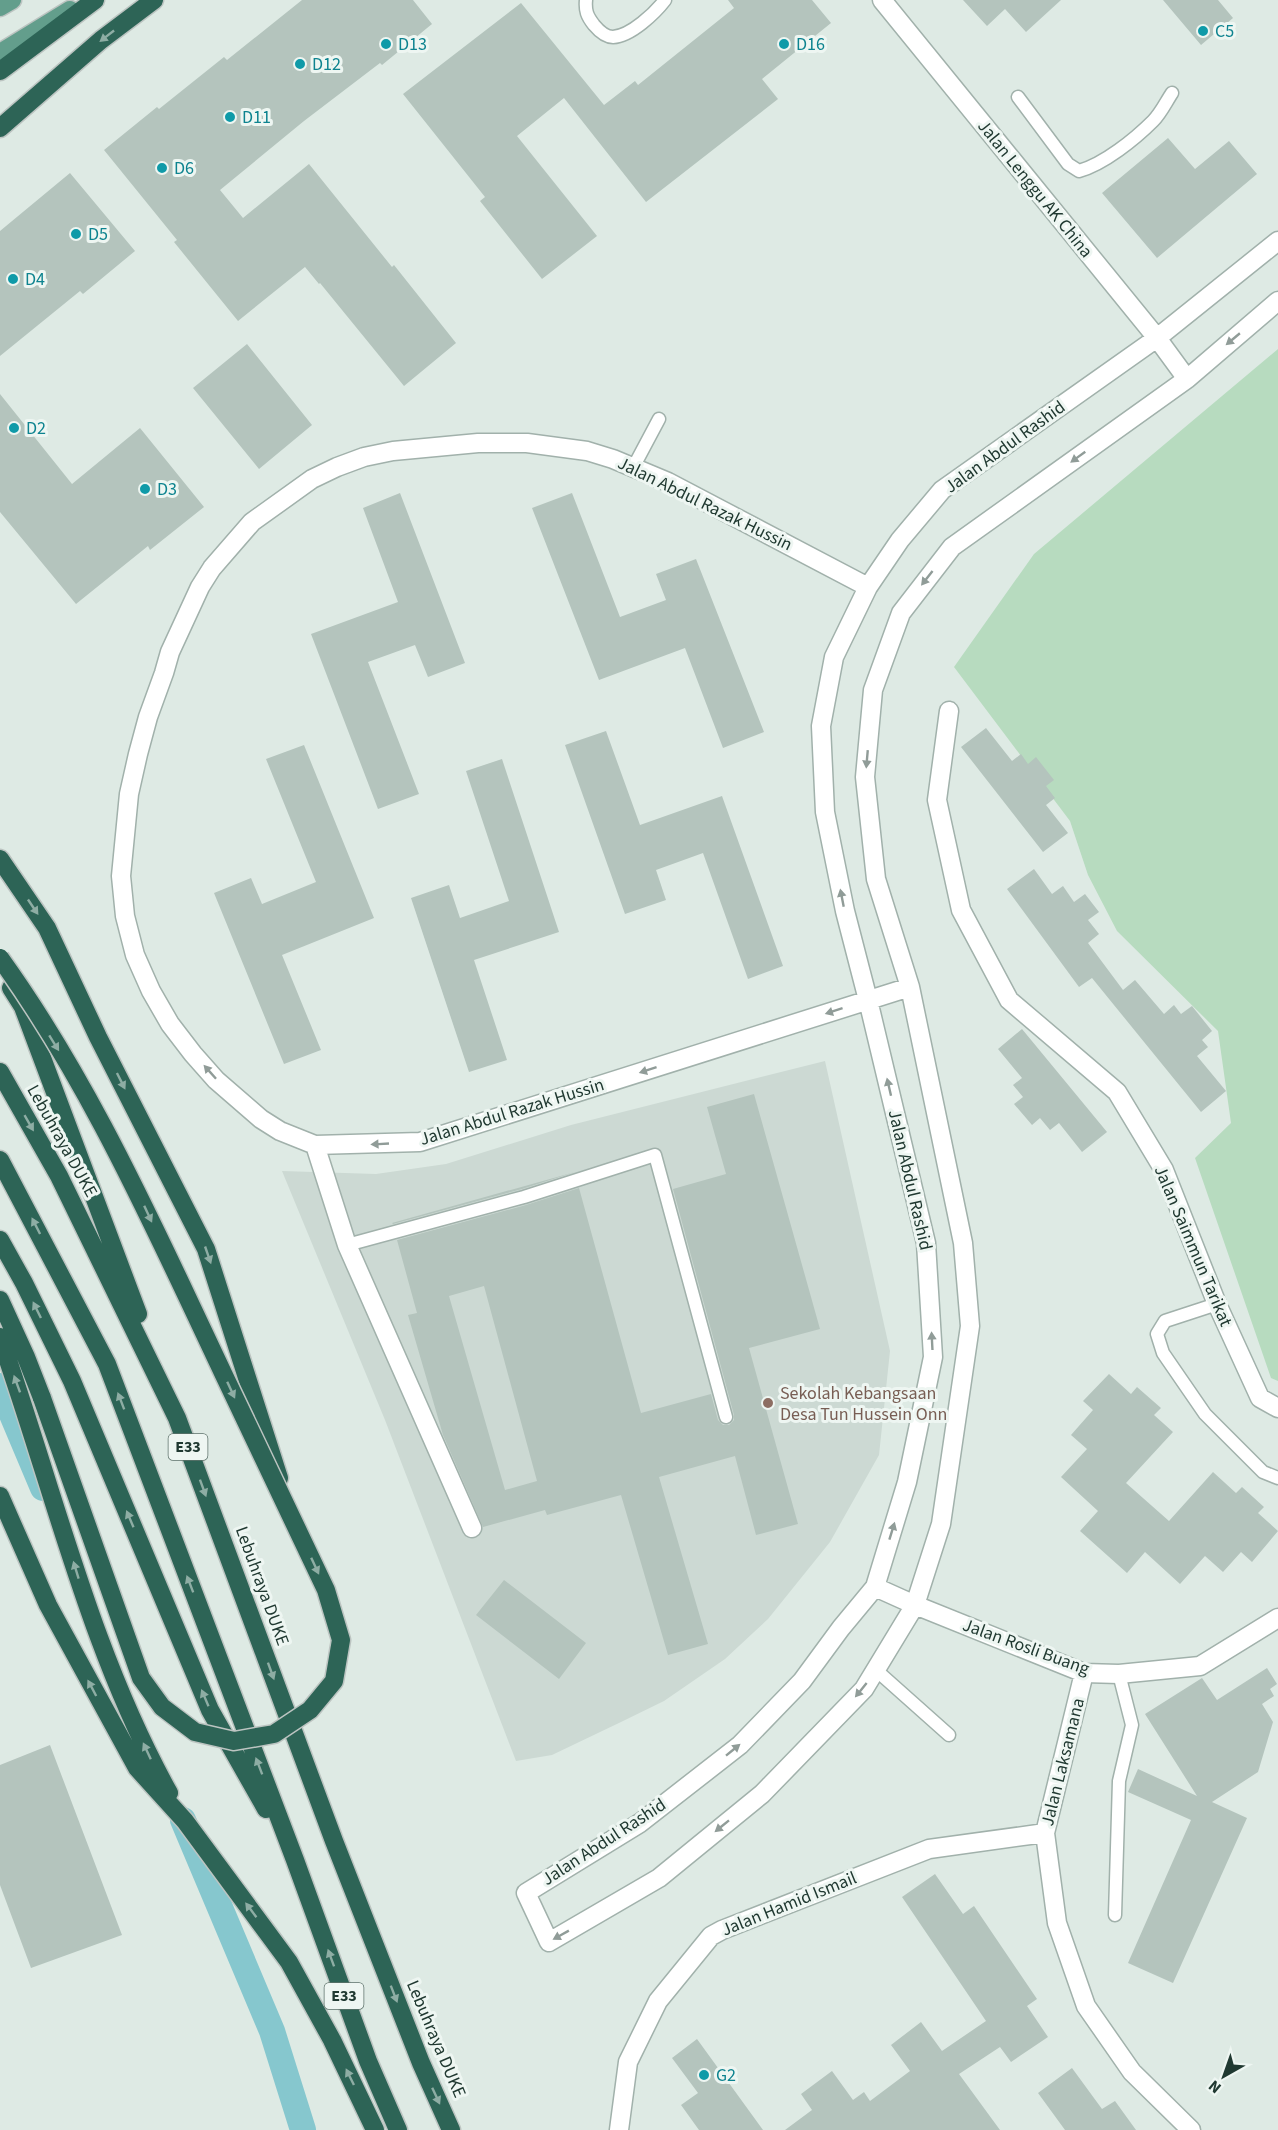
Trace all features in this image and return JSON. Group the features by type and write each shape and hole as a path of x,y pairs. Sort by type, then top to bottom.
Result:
{"highway":[{"path":"0,71 95,0"},
{"path":"0,128 101,40 154,0"},
{"path":"0,859 47,928 98,1037 206,1249 292,1518"},
{"path":"0,958 85,1092 141,1199 326,1590 341,1640 334,1681 310,1710 274,1734 234,1742 195,1732 162,1707 141,1678 72,1480 26,1357 0,1300"},
{"path":"0,972 23,1007 177,1418"},
{"name":"Lebuhraya DUKE","path":"0,1072 59,1176 177,1418 334,1841 421,2063 451,2130"},
{"name":"E33","path":"0,1160 107,1364 295,1860 368,2061 398,2130"},
{"path":"0,1240 24,1283 72,1381 210,1710 295,1860"},
{"path":"0,1337 24,1403 88,1609 115,1680 151,1761 185,1821"},
{"path":"0,1496 48,1605 137,1768 185,1821 289,1962 332,2040 375,2130"}],"main road":[{"path":"0,7 12,0"},
{"path":"0,53 87,0"}],"street":[{"name":"Jalan Lenggu AK China","path":"882,0 1187,378"},
{"name":"Jalan Abdul Rashid","path":"1278,241 1157,338 942,490 900,540 868,587 834,657 821,726 825,812 844,911 868,1000 926,1244 933,1357 907,1482 875,1587 802,1681 740,1744 640,1823 526,1893 549,1942 659,1878 762,1794 864,1689 915,1605 941,1524 970,1326 963,1243 910,987 876,879 865,777 873,690 900,613 952,547 1187,378 1278,301"},
{"name":"Jalan Abdul Razak Hussin","path":"868,587 668,482 634,466 587,451 527,443 478,443 393,451 364,457 337,467 312,479 252,522 212,568 200,587 170,652 138,754 129,794 122,876 125,916 135,955 151,991 170,1024 193,1054 216,1080 261,1119 280,1131 315,1145 420,1142 910,987"},
{"name":"Jalan Saimmun Tarikat","path":"949,711 937,800 961,910 1009,1000 1117,1092 1164,1170 1217,1304 1260,1398 1278,1408"},
{"path":"315,1145 347,1245 472,1528"},
{"name":"Jalan Rosli Buang","path":"875,1587 1084,1673 1119,1674 1200,1666 1278,1618"},
{"name":"Jalan Laksamana","path":"1084,1673 1046,1833 1057,1923 1086,2006 1132,2072 1191,2130"},
{"name":"Jalan Hamid Ismail","path":"619,2130 627,2062 658,2001 711,1936 929,1849 1046,1833"}],"lane":[{"path":"586,0 586,15 601,33 612,37 627,33 656,12 665,0"},
{"path":"1018,96 1068,164 1079,171 1090,168 1129,142 1155,119 1172,93"},
{"path":"634,466 659,418"},
{"path":"347,1245 524,1197 655,1155 726,1417"},
{"path":"1217,1304 1165,1321 1157,1334 1163,1353 1205,1414 1263,1472 1278,1478"},
{"path":"876,1670 949,1735"},
{"path":"1115,1915 1119,1781 1132,1725 1119,1674"}],"shaded area":[{"path":"825,1061 890,1351 879,1455 830,1542 768,1619 725,1659 664,1701 621,1722 552,1755 516,1761 385,1420 282,1171 376,1174 446,1164 571,1125"}],"green space":[{"path":"1278,349 1278,1381 1271,1378 1195,1158 1231,1123 1218,1031 1117,931 1088,875 1070,821 954,667 1034,554"}],"building":[{"path":"302,0 413,0 432,24 382,65 380,63 304,121 220,190 243,218 309,164 456,343 404,386 305,267 238,321 174,242 177,240 104,150 224,57 227,60"},
{"path":"728,0 812,0 831,23 762,79 778,99 646,202 564,98 517,136 597,236 542,279 480,201 485,197 403,94 521,3 604,105 635,81 638,85 734,8"},
{"path":"963,0 1061,0 1026,32 1005,9 987,26"},
{"name":"C5","path":"1163,0 1218,0 1233,18 1201,45"},
{"path":"1168,138 1195,169 1229,141 1257,174 1157,258 1102,193"},
{"path":"70,173 135,251 83,294 80,291 0,356 0,231"},
{"path":"247,344 312,425 259,469 193,388"},
{"path":"0,394 72,484 140,428 204,507 150,550 148,546 76,604 0,512"},
{"path":"400,493 465,663 428,677 415,645 368,662 419,794 378,809 311,634 398,602 363,508"},
{"path":"572,493 620,617 666,600 656,574 696,559 764,732 723,748 685,648 599,680 532,508"},
{"path":"986,728 1012,761 1021,754 1028,764 1036,757 1054,780 1046,786 1055,798 1046,805 1068,833 1043,852 961,747"},
{"path":"606,731 640,825 722,796 783,966 748,979 703,853 656,870 666,900 625,914 565,745"},
{"path":"304,745 374,918 282,955 321,1050 284,1064 214,893 251,878 262,904 316,882 266,759"},
{"path":"502,759 559,932 474,960 507,1060 469,1072 411,898 449,885 460,918 509,901 466,771"},
{"path":"1034,869 1052,894 1063,886 1074,902 1085,894 1099,912 1088,920 1099,934 1088,943 1123,990 1135,980 1164,1014 1174,1005 1181,1014 1192,1006 1212,1031 1202,1040 1208,1047 1197,1056 1226,1091 1201,1112 1092,978 1079,987 1007,889"},
{"path":"1022,1029 1107,1132 1082,1152 1059,1123 1050,1130 1040,1118 1032,1125 1014,1104 1023,1097 1013,1085 1022,1078 998,1049"},
{"path":"754,1094 820,1329 749,1348 798,1524 756,1535 735,1456 659,1477 708,1644 668,1655 621,1495 547,1515 545,1510 483,1527 443,1435 408,1315 417,1313 397,1240 579,1188 641,1413 711,1394 718,1420 723,1425 729,1425 734,1420 734,1415 673,1189 726,1174 707,1107","holes":["484,1286 537,1481 505,1490 449,1296"]},
{"path":"575,1172 522,1189 392,1223"},
{"path":"1109,1374 1131,1394 1137,1387 1161,1408 1154,1415 1173,1432 1126,1483 1169,1521 1213,1472 1236,1493 1242,1487 1264,1507 1258,1513 1278,1531 1252,1562 1241,1552 1223,1572 1205,1556 1180,1584 1145,1552 1127,1573 1080,1531 1098,1511 1061,1477 1087,1449 1071,1435 1093,1410 1083,1401"},
{"path":"504,1580 586,1643 559,1679 476,1615"},
{"path":"1267,1668 1277,1684 1270,1689 1274,1696 1262,1704 1273,1722 1258,1772 1212,1802 1247,1818 1173,1983 1128,1963 1191,1820 1128,1792 1138,1769 1197,1796 1145,1714 1202,1678 1217,1700"},
{"path":"50,1745 122,1935 31,1968 0,1885 0,1765"},
{"path":"935,1874 963,1914 974,1906 1037,1999 1027,2006 1048,2037 1011,2062 1000,2047 959,2074 1000,2130 785,2130 812,2110 801,2094 832,2071 853,2100 864,2092 870,2101 910,2071 891,2045 921,2022 942,2051 986,2021 902,1897"},
{"name":"G2","path":"697,2039 763,2130 699,2130 681,2105 698,2093 672,2058"},
{"path":"1072,2068 1102,2109 1115,2101 1136,2130 1065,2130 1038,2093"}],"waterway":[{"path":"0,1386 43,1488"},
{"path":"183,1820 272,2031 303,2130"}],"place":[{"name":"C5","path":"1203,31"},
{"name":"D13","path":"386,44"},
{"name":"D16","path":"784,44"},
{"name":"D12","path":"300,64"},
{"name":"D11","path":"230,117"},
{"name":"D6","path":"162,168"},
{"name":"D5","path":"76,234"},
{"name":"D4","path":"13,279"},
{"name":"D2","path":"14,428"},
{"name":"D3","path":"145,489"},
{"name":"Sekolah Kebangsaan Desa Tun Hussein Onn","path":"768,1403"},
{"name":"G2","path":"704,2075"}]}
